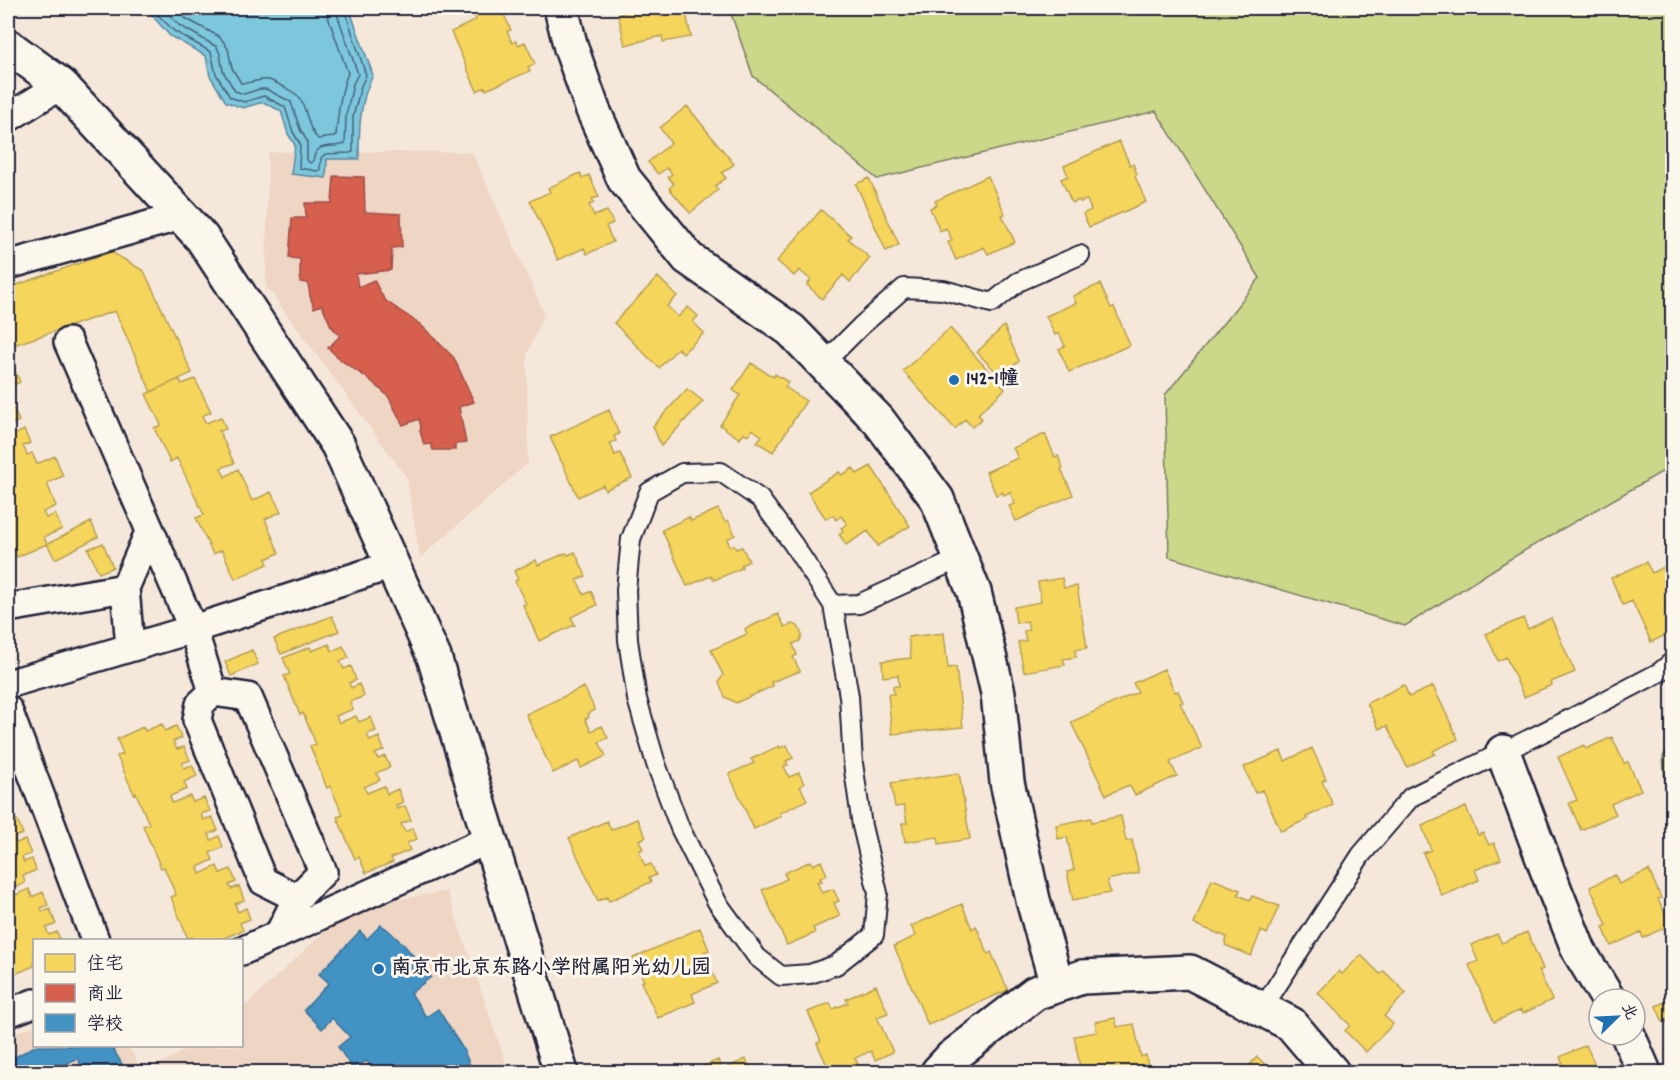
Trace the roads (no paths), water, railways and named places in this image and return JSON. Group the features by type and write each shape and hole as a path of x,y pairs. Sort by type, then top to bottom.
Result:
{"street":[{"path":"561,8 571,48 593,110 624,179 688,258 791,330 824,363 879,421 937,499 974,592 998,693 1007,782 1033,900 1057,985"},
{"path":"8,46 61,85 202,238 338,445 434,657 561,1072"},
{"path":"8,118 61,85"},
{"path":"8,265 182,216"},
{"path":"68,342 194,628 213,692"},
{"path":"130,647 125,588 150,530"},
{"path":"8,684 392,565"},
{"path":"8,608 125,588"},
{"path":"213,692 200,704 197,720 263,881 297,898"},
{"path":"213,692 248,697 323,872 297,898 279,934"},
{"path":"8,710 95,939"},
{"path":"1503,752 1580,951 1601,987"},
{"path":"243,951 490,839"},
{"path":"938,1072 952,1057 1035,993 1082,977 1190,972 1291,1024 1332,1072"},
{"path":"8,1013 33,1003"},
{"path":"1633,1047 1644,1072"}],"lane":[{"path":"824,363 904,288 943,290 992,303 1018,282 1080,255"},
{"path":"721,472 760,499 833,605 849,696 853,763 862,826 878,893 874,934 836,965 810,974 781,976 757,957 717,902 680,828 656,764 637,699 628,640 626,590 632,539 649,492 682,473 721,472"},
{"path":"833,605 859,604 961,558"},
{"path":"1262,1009 1361,855 1411,797 1660,672 1672,662"}],"water":[{"path":"112,8 349,8 373,75 362,106 359,159 327,159 326,178 291,174 295,145 288,134 281,111 263,102 243,108 226,102 210,76 206,56 170,36 150,13"}],"place":[{"name":"142-1幢","path":"954,380"},
{"name":"南京市北京东路小学附属阳光幼儿园","path":"379,969"}]}
